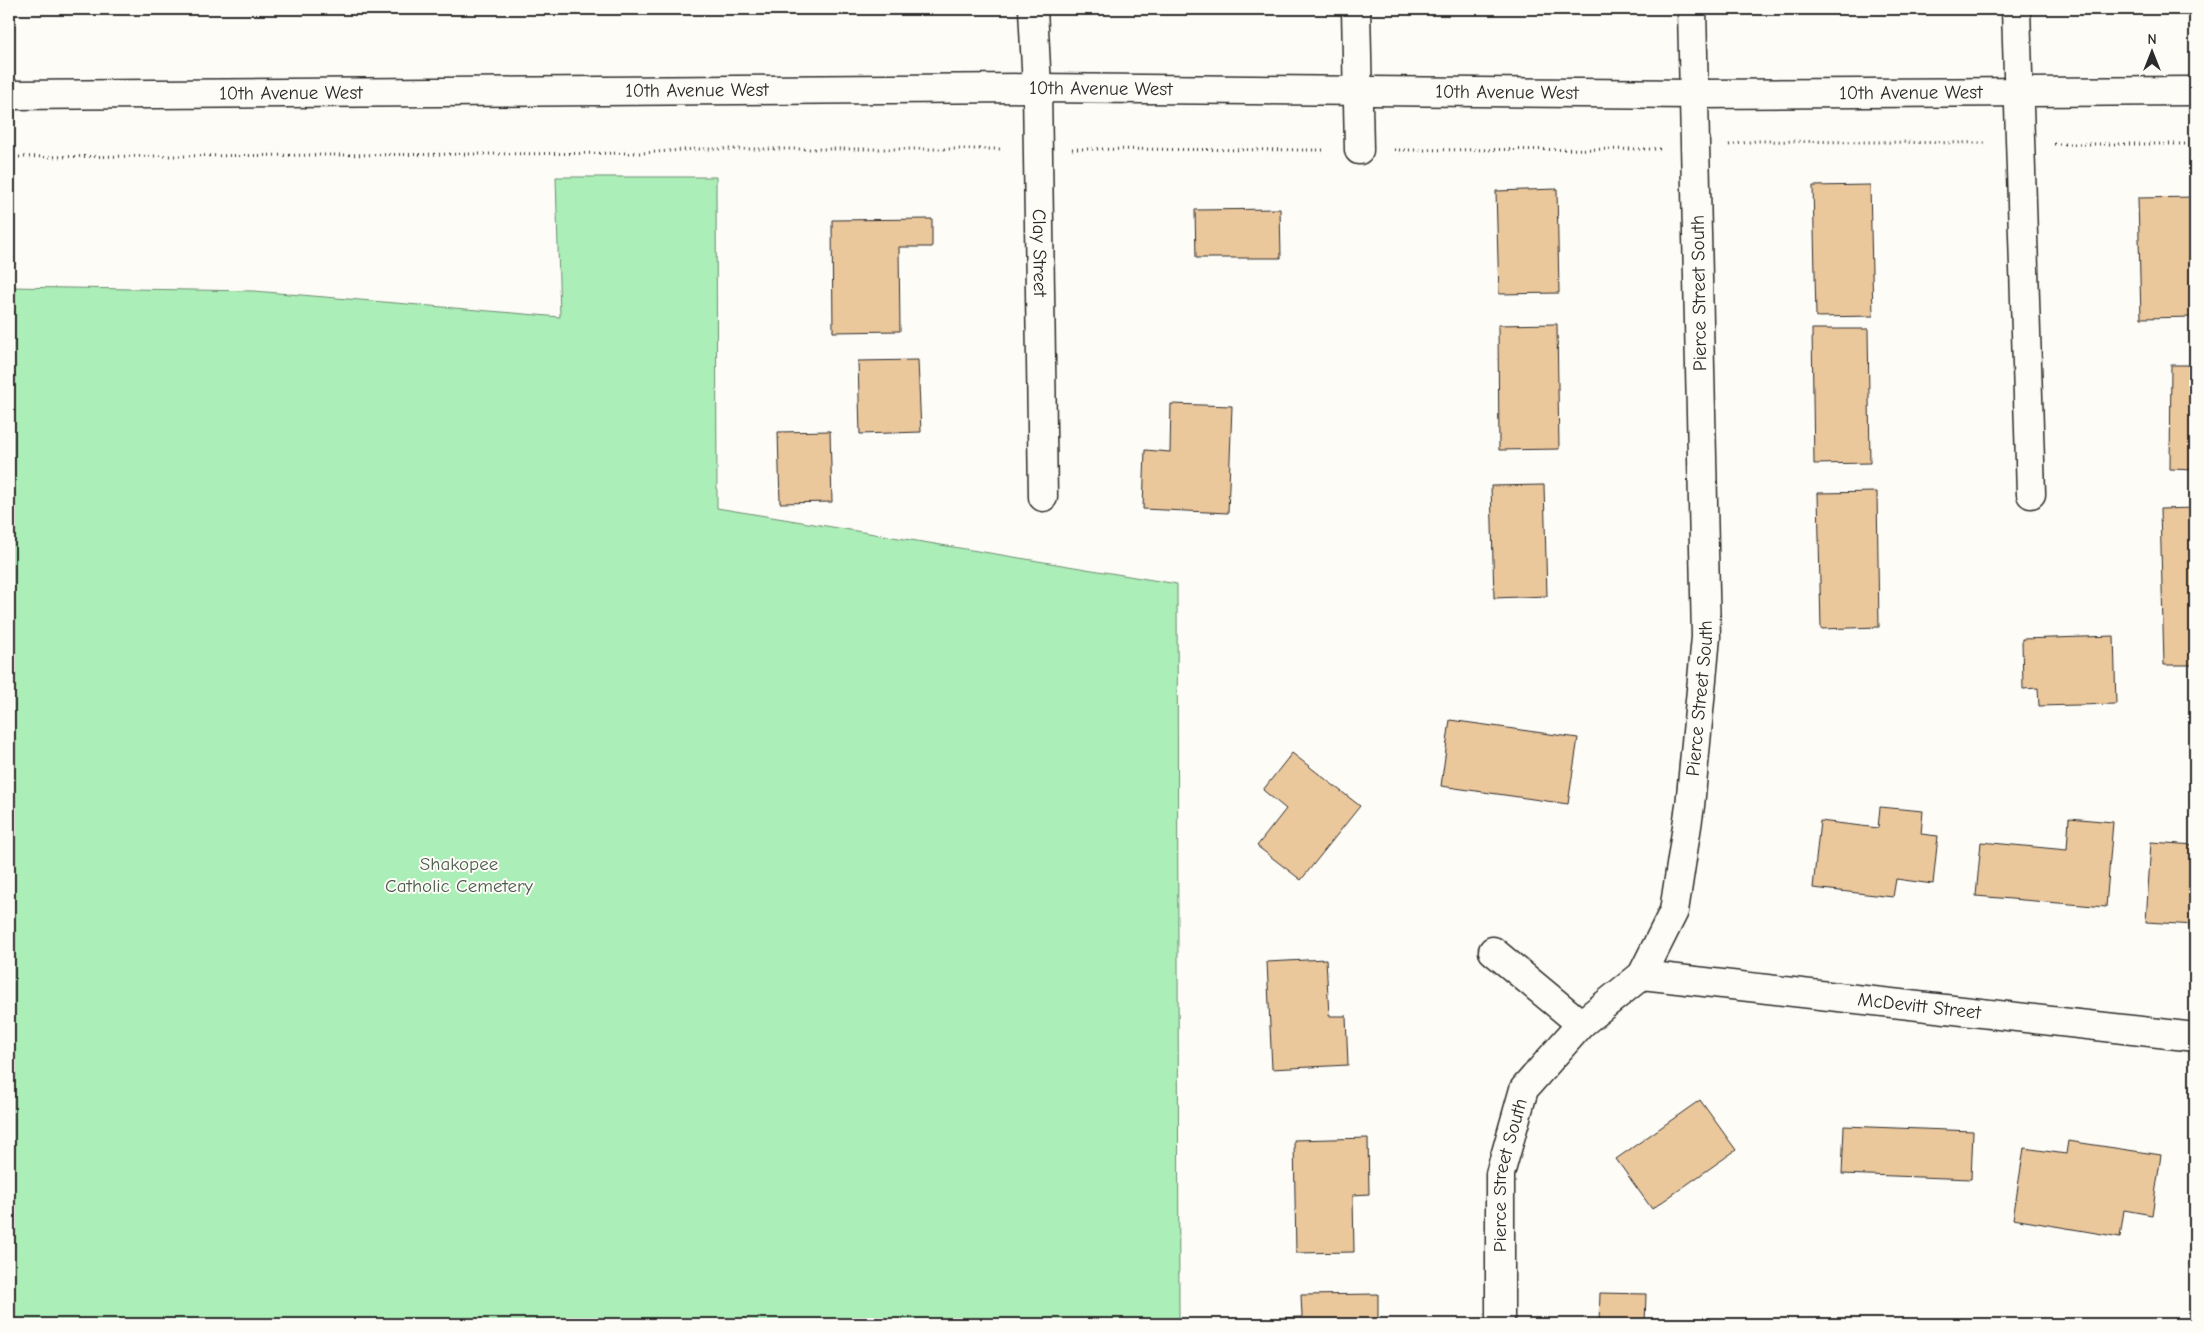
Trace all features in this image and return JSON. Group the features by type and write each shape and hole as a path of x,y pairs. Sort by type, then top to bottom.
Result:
{"street":[{"name":"Clay Street","path":"1033,9 1037,88 1043,497"},
{"path":"1356,9 1359,150"},
{"name":"Pierce Street South","path":"1500,1324 1500,1174 1524,1089 1581,1024 1642,975 1674,911 1690,806 1706,637 1692,9"},
{"path":"2016,9 2031,494"},
{"name":"10th Avenue West","path":"9,95 1037,88 1695,94 2195,91"},
{"path":"1493,951 1581,1024"},
{"name":"McDevitt Street","path":"1642,975 2195,1037"}],"path":[{"path":"9,158 643,153 696,149 1696,149 1756,141 2195,144"}],"green space":[{"name":"Shakopee Catholic Cemetery","path":"556,177 716,177 717,508 1177,584 1179,1324 9,1324 9,287 254,291 560,317"}],"building":[{"path":"1870,185 1873,316 1816,317 1813,186"},
{"path":"1557,189 1559,293 1499,294 1496,191"},
{"path":"2195,197 2195,317 2141,318 2138,198"},
{"path":"1280,209 1281,258 1196,258 1195,210"},
{"path":"932,219 932,247 899,247 900,331 833,332 832,220"},
{"path":"1557,324 1559,449 1499,450 1498,325"},
{"path":"1812,329 1868,329 1870,463 1814,464"},
{"path":"918,360 921,432 860,434 858,361"},
{"path":"2171,365 2195,365 2195,470 2170,469"},
{"path":"1171,404 1232,406 1228,513 1143,509 1145,450 1170,452"},
{"path":"830,431 832,502 780,503 778,432"},
{"path":"1544,485 1547,596 1494,598 1491,486"},
{"path":"1877,492 1879,627 1821,629 1818,493"},
{"path":"2195,508 2195,665 2164,665 2160,509"},
{"path":"2114,636 2116,704 2039,706 2038,688 2023,689 2022,639"},
{"path":"1450,720 1578,738 1568,804 1441,786"},
{"path":"1292,753 1360,806 1301,880 1257,846 1286,809 1263,790"},
{"path":"1880,807 1923,811 1921,834 1938,836 1933,884 1896,879 1893,897 1813,888 1820,821 1878,828"},
{"path":"2069,818 2113,822 2106,907 1976,896 1981,842 2067,850"},
{"path":"2151,842 2195,845 2195,925 2146,922"},
{"path":"1326,959 1329,1016 1346,1016 1348,1065 1272,1069 1267,962"},
{"path":"1700,1100 1736,1150 1652,1209 1616,1159"},
{"path":"1844,1126 1973,1131 1971,1179 1842,1174"},
{"path":"1368,1138 1369,1194 1353,1195 1354,1252 1296,1253 1294,1140"},
{"path":"2068,1141 2161,1155 2152,1215 2124,1210 2120,1237 2013,1219 2024,1148 2066,1154"},
{"path":"1600,1293 1646,1294 1645,1324 1599,1324"},
{"path":"1378,1294 1378,1324 1279,1324 1279,1318 1302,1317 1301,1295"}]}
